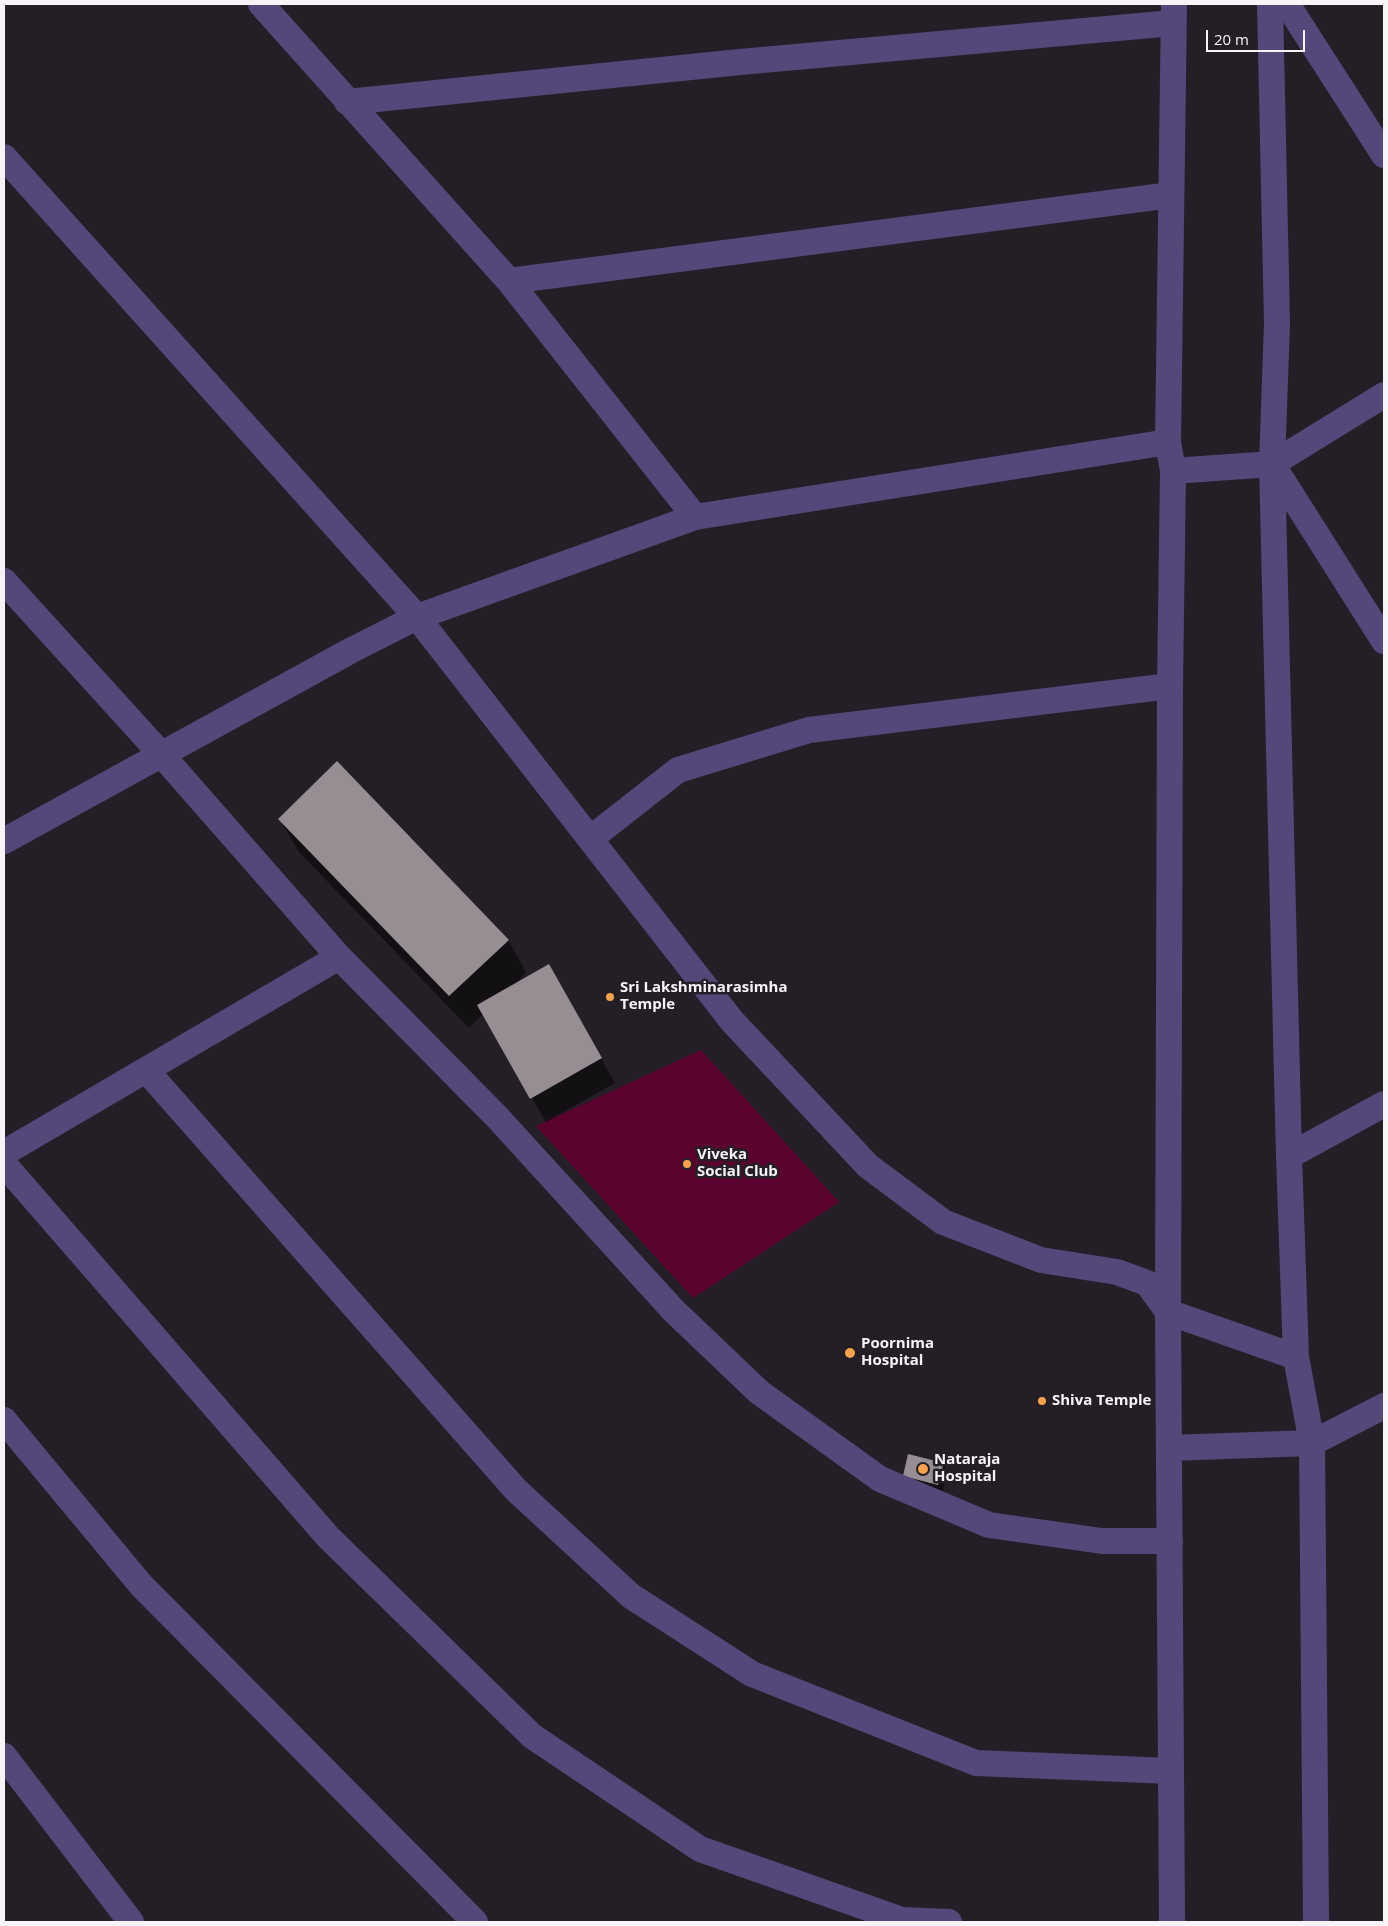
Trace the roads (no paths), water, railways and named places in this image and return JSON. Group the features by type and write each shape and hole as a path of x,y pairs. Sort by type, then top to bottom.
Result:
{"street":[{"path":"261,4 509,281 695,517"},
{"path":"1270,4 1277,323 1272,464 1289,1156 1296,1357 1312,1443 1316,1922"},
{"path":"1287,4 1384,155"},
{"path":"347,102 740,62 1173,13 1168,442 1173,471 1170,686 1168,1312 1172,1922"},
{"path":"4,157 418,617 732,1021 868,1166 942,1222 1041,1260 1117,1272 1146,1284 1168,1312 1296,1357"},
{"path":"509,281 1171,195"},
{"path":"1173,471 1272,464 1384,395"},
{"path":"4,841 350,651 418,617 695,517 1168,442"},
{"path":"1272,464 1384,641"},
{"path":"4,581 161,754 339,957 497,1117 674,1310 759,1392 880,1479 989,1524 1102,1541 1170,1541"},
{"path":"590,839 678,770 809,730 1170,686"},
{"path":"4,1153 339,957"},
{"path":"146,1070 516,1490 631,1596 752,1674 976,1763 1171,1771"},
{"path":"1289,1156 1384,1104"},
{"path":"4,1164 328,1537 532,1736 700,1849 903,1921 949,1922"},
{"path":"1169,1448 1312,1443 1384,1406"},
{"path":"4,1420 141,1584 475,1922"},
{"path":"4,1756 131,1922"}],"place":[{"name":"Sri Lakshminarasimha Temple","path":"610,997"},
{"name":"Viveka Social Club","path":"687,1164"},
{"name":"Poornima Hospital","path":"850,1353"},
{"name":"Shiva Temple","path":"1042,1401"},
{"name":"Nataraja Hospital","path":"923,1469"}]}
